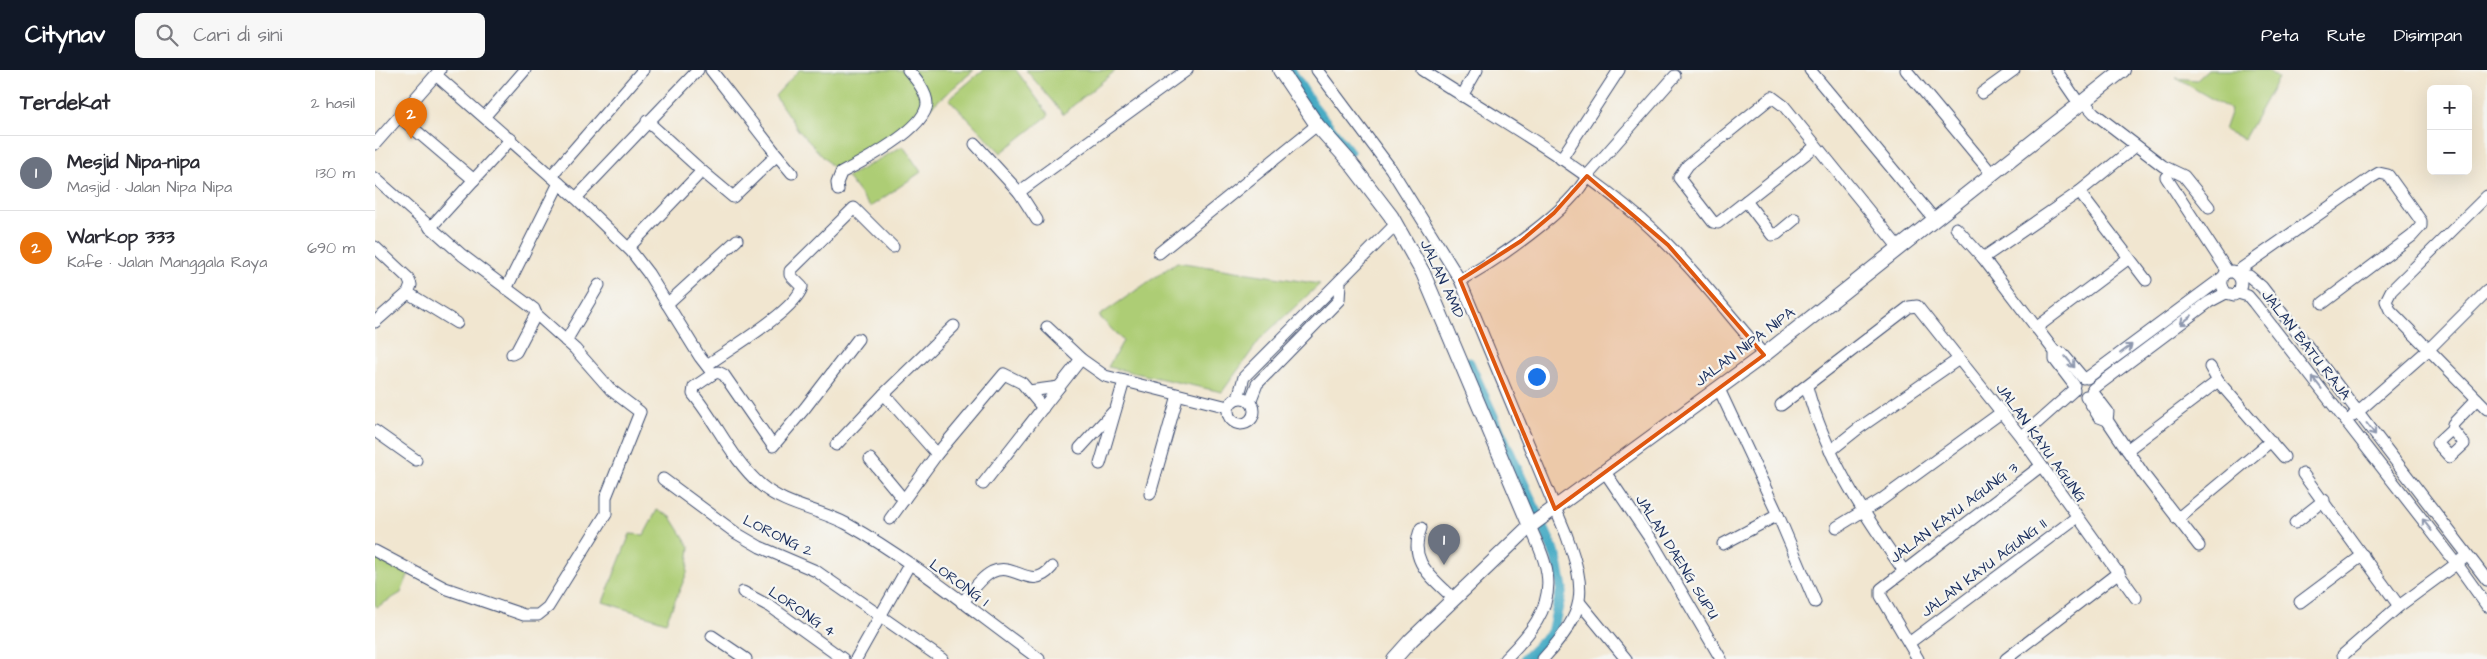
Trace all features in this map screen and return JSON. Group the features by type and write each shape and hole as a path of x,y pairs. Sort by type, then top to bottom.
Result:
{"street":[{"path":"485,116 525,70"},
{"path":"506,289 555,180 643,70"},
{"path":"576,198 647,121 698,70"},
{"path":"711,70 792,173"},
{"path":"838,190 837,184 841,174 911,129 925,110 926,97 908,70"},
{"path":"1019,192 1187,70"},
{"name":"JALAN AMD","path":"1280,70 1317,125 1349,161 1396,224 1423,273 1533,525"},
{"path":"1317,70 1391,170 1460,280 1553,511 1574,557 1580,603 1626,659"},
{"path":"1422,70 1587,176 1640,219 1668,245 1764,355"},
{"path":"1463,96 1477,70"},
{"path":"1561,159 1619,70"},
{"path":"1810,70 1935,220"},
{"path":"1905,70 1992,174"},
{"path":"1982,93 2014,70"},
{"path":"2056,70 2082,104 2163,166 2184,176 2209,207"},
{"name":"JALAN NIPA NIPA","path":"1394,659 1454,599 1533,525 1764,355 2123,70"},
{"path":"375,144 438,72 631,251 710,369 724,375 773,446 801,414 858,339"},
{"path":"1460,280 1521,241 1554,213 1583,184 1587,176 1675,76"},
{"path":"1816,146 1720,223 1716,224 1680,180 1680,176 1688,165 1769,98 1779,100 1899,248"},
{"path":"400,117 474,180"},
{"path":"647,121 733,197 777,154"},
{"path":"1159,253 1317,125"},
{"path":"430,228 511,139"},
{"path":"975,144 1019,192 1037,220"},
{"path":"1983,258 2079,192 2132,149"},
{"path":"633,243 702,171"},
{"path":"2021,438 2049,415 2060,411 2084,388 2231,275 2372,176 2379,174 2388,175 2421,220 2421,226 2413,236 2323,304"},
{"path":"2166,177 2231,275"},
{"path":"375,178 430,228 506,289 529,304 536,314 566,341 611,390 641,412 606,497 606,514 543,613 524,615 445,588 375,551"},
{"path":"2079,192 2146,280"},
{"path":"2487,196 2387,297 2387,305 2428,350 2487,409"},
{"path":"1746,201 1772,235 1777,234 1795,219"},
{"name":"LORONG 1","path":"893,247 854,208 790,271 790,276 802,287 797,297 760,330 710,369 694,387 693,394 744,467 761,486 789,502 827,515 860,532 1039,659"},
{"path":"1228,408 1238,398 1244,377 1340,283 1396,224"},
{"path":"1956,228 1983,258 2055,352 2055,360 2108,412 2107,420 2127,450 2199,546"},
{"path":"667,304 737,240"},
{"path":"375,247 408,278 411,285 408,293 375,322"},
{"path":"2036,328 2129,258"},
{"path":"2084,388 2209,302 2232,293 2222,285 2231,275"},
{"path":"2231,275 2249,276 2257,281 2467,556 2483,566 2487,580"},
{"name":"JALAN BATU RAJA","path":"2231,275 2241,286 2232,293"},
{"path":"1228,408 1231,420 1244,424 1253,415 1251,402 1257,384 1339,300 1340,283"},
{"path":"566,341 599,285"},
{"path":"2347,421 2428,350 2487,291"},
{"path":"408,293 457,323"},
{"name":"JALAN BATU RAJA","path":"2232,293 2248,296 2254,303 2457,564 2487,606"},
{"name":"JALAN KAYU AGUNG","path":"1807,387 1909,307 1915,305 2002,412 2136,598"},
{"path":"514,353 536,314"},
{"path":"836,444 954,326"},
{"path":"1047,327 1081,359 1105,376 1228,408"},
{"path":"983,484 1081,359"},
{"path":"1830,451 1859,428 1959,359"},
{"path":"2210,368 2218,381 2284,457"},
{"path":"891,519 937,454 1004,374 1022,383 1043,408"},
{"path":"1100,464 1124,381"},
{"path":"2127,450 2218,381"},
{"path":"1029,392 1059,387"},
{"path":"1781,405 1807,387 1814,413 1830,451 1862,511 1904,571"},
{"path":"1719,389 1778,515 1815,602"},
{"path":"884,394 937,454"},
{"path":"1150,494 1178,395"},
{"path":"1238,398 1251,402"},
{"path":"2452,429 2455,421 2477,398"},
{"path":"1080,448 1116,408"},
{"path":"1837,527 2002,412"},
{"path":"375,431 416,460"},
{"path":"2177,518 2271,441"},
{"path":"870,459 904,500"},
{"name":"JALAN KAYU AGUNG 3","path":"1909,643 1881,596 1881,589 2041,466"},
{"name":"JALAN DAENG SUPU","path":"1605,472 1651,540 1721,659"},
{"path":"2303,474 2399,606"},
{"name":"LORONG 2","path":"663,479 736,534 760,547 816,571 942,659"},
{"path":"2295,523 2323,500"},
{"path":"1723,544 1778,515"},
{"name":"JALAN KAYU AGUNG II","path":"1909,643 2077,517"},
{"path":"1505,659 1532,629 1541,613 1548,590 1547,573 1533,525"},
{"path":"1421,528 1415,550 1420,562 1454,599"},
{"path":"2300,602 2363,555"},
{"path":"2343,655 2399,606 2467,556"},
{"path":"856,659 909,565"},
{"path":"962,603 991,573 1003,570 1038,578 1044,576 1052,567"},
{"path":"2006,659 2119,572"},
{"name":"LORONG 4","path":"743,592 771,607 843,659"},
{"path":"1543,659 1563,636 1580,603"},
{"path":"712,636 746,659"},
{"path":"1909,643 1918,659"}],"highlighted area":[{"path":"1587,176 1668,245 1764,355 1555,509 1460,280 1521,241 1554,213"}],"green space":[{"path":"799,70 974,70 905,129 839,174 799,131 775,96"},
{"path":"983,70 1016,70 1049,115 1001,153 949,99"},
{"path":"1026,70 1116,70 1063,114"},
{"path":"2208,70 2267,70 2278,78 2244,139 2224,130 2231,110 2176,78 2197,80"},
{"path":"903,146 921,172 870,207 847,177"},
{"path":"1177,262 1320,284 1262,337 1222,392 1108,367 1123,341 1099,316"},
{"path":"657,510 671,517 690,547 687,573 666,622 603,602 630,534 644,535"},
{"path":"375,556 409,573 401,593 377,607 375,605"}],"waterway":[{"path":"1290,70 1312,105 1349,152"},
{"path":"1469,363 1556,556 1562,588 1552,633 1525,659"}],"place":[{"name":"Warkop 333","path":"411,139"},
{"name":"Mesjid Nipa-nipa","path":"1444,565"}]}
